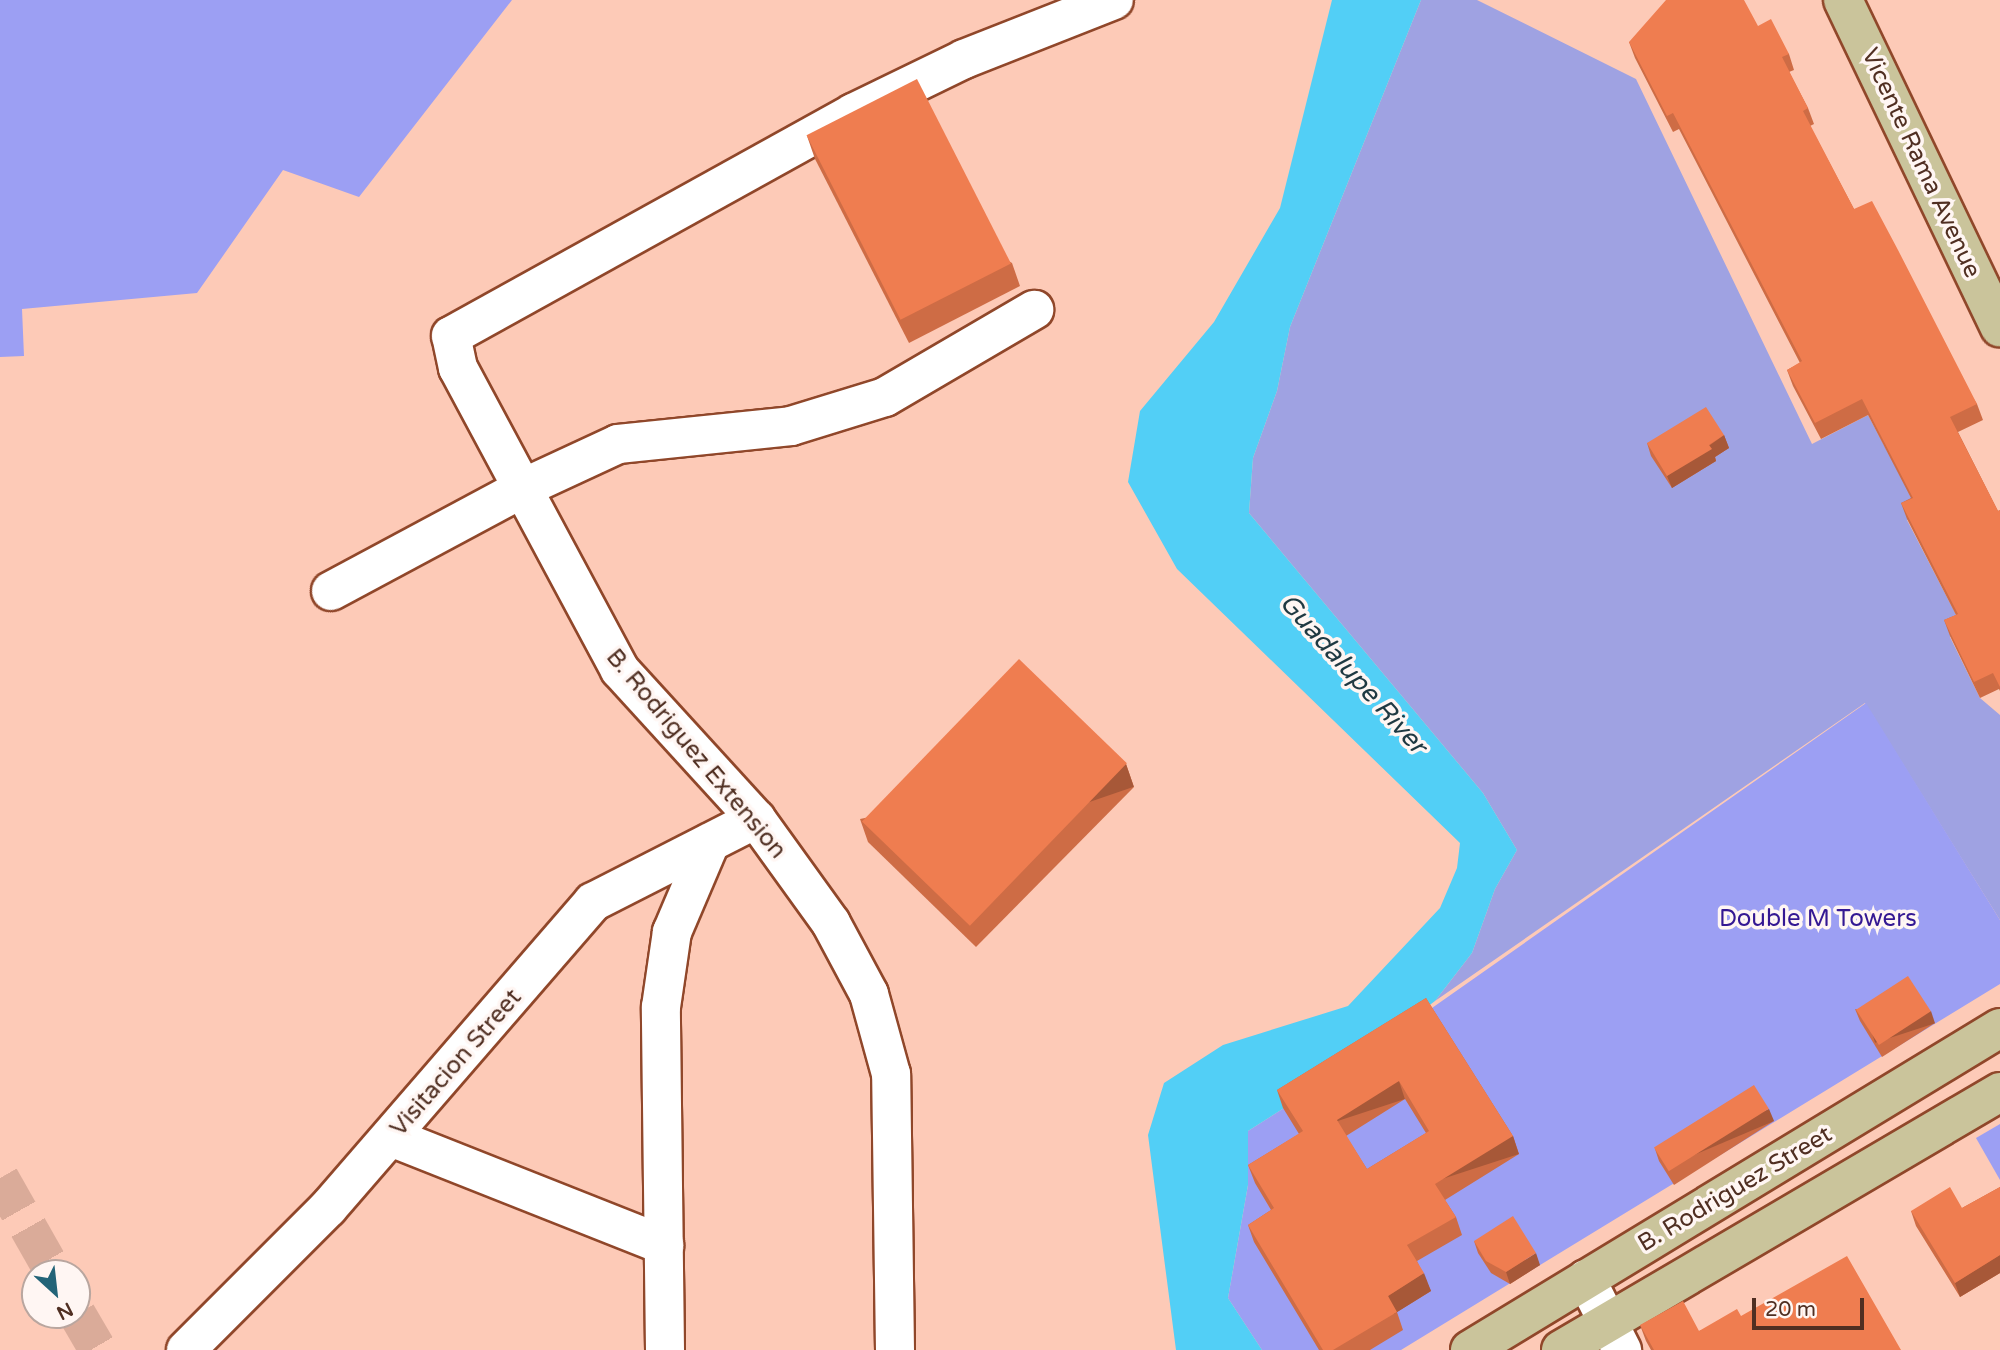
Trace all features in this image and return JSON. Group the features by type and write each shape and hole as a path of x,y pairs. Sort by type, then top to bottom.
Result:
{"main road":[{"name":"Vicente Rama Avenue","path":"1843,0 1995,302"},
{"name":"B. Rodriguez Street","path":"1470,1350 2000,1027"},
{"name":"B. Rodriguez Street","path":"1561,1350 1615,1336 2000,1092"}],"street":[{"name":"B. Rodriguez Extension","path":"895,1350 891,1074 869,994 831,923 756,819 620,670 458,368 451,336 853,113 964,59 1114,0"},
{"path":"331,591 521,489 618,444 791,426 885,397 1034,310"},
{"name":"Visitacion Street","path":"186,1350 328,1208 593,902 756,819"},
{"path":"666,1350 661,1007 672,932 710,843"},
{"path":"391,1137 664,1245"},
{"path":"1586,1279 1615,1336"}],"shaded area":[{"path":"1421,0 1477,0 1636,79 1812,444 1868,415 1920,513 1907,520 1964,630 1950,637 1980,698 2000,715 2000,920 1865,703 1435,1001 1472,953 1495,889 1517,850 1483,793 1249,513 1253,458 1277,391 1290,327"}],"green space":[{"path":"0,0 512,0 359,197 283,170 197,293 22,309 24,356 0,357"},
{"name":"Double M Towers","path":"1866,703 2000,920 2000,984 1401,1350 1262,1350 1228,1298 1248,1185 1248,1131 1348,1067"},
{"path":"2000,1124 2000,1180 1976,1138"}],"water":[{"name":"Guadalupe River","path":"1332,0 1421,0 1290,327 1277,391 1253,458 1249,513 1483,793 1517,850 1495,889 1472,953 1435,1001 1348,1067 1248,1131 1248,1185 1228,1298 1262,1350 1176,1350 1148,1135 1164,1083 1223,1045 1348,1006 1440,908 1457,868 1460,843 1177,569 1128,482 1140,411 1214,322 1280,208"}],"building":[{"path":"1666,0 1744,0 1758,26 1771,19 1789,54 1782,57 1808,108 1803,111 1854,209 1872,201 1977,404 1950,417 1998,511 2000,510 2000,687 1993,673 1974,682 1944,620 1958,614 1901,503 1913,498 1862,399 1815,423 1787,370 1802,361 1673,113 1667,116 1629,42"},
{"path":"917,79 1011,263 900,320 807,135"},
{"path":"1706,407 1724,435 1709,445 1712,449 1667,476 1647,443"},
{"path":"1019,659 1127,763 970,926 862,822"},
{"path":"1908,976 1931,1011 1879,1045 1856,1010"},
{"path":"1426,998 1513,1136 1435,1184 1456,1217 1407,1245 1424,1273 1388,1296 1397,1312 1333,1350 1323,1350 1248,1225 1274,1208 1248,1165 1303,1131 1277,1090","holes":["1399,1081 1429,1131 1367,1169 1337,1120"]},
{"path":"1754,1085 1769,1109 1669,1171 1654,1148"},
{"path":"1950,1187 1962,1208 2000,1187 2000,1255 1955,1283 1911,1211"},
{"path":"1513,1216 1536,1253 1506,1272 1486,1261 1474,1241"},
{"path":"1847,1256 1901,1350 1654,1350 1640,1325 1683,1301 1699,1331 1737,1309 1741,1316"}],"tunnel":[{"path":"0,1178 46,1259"},
{"path":"86,1329 98,1350"}]}
